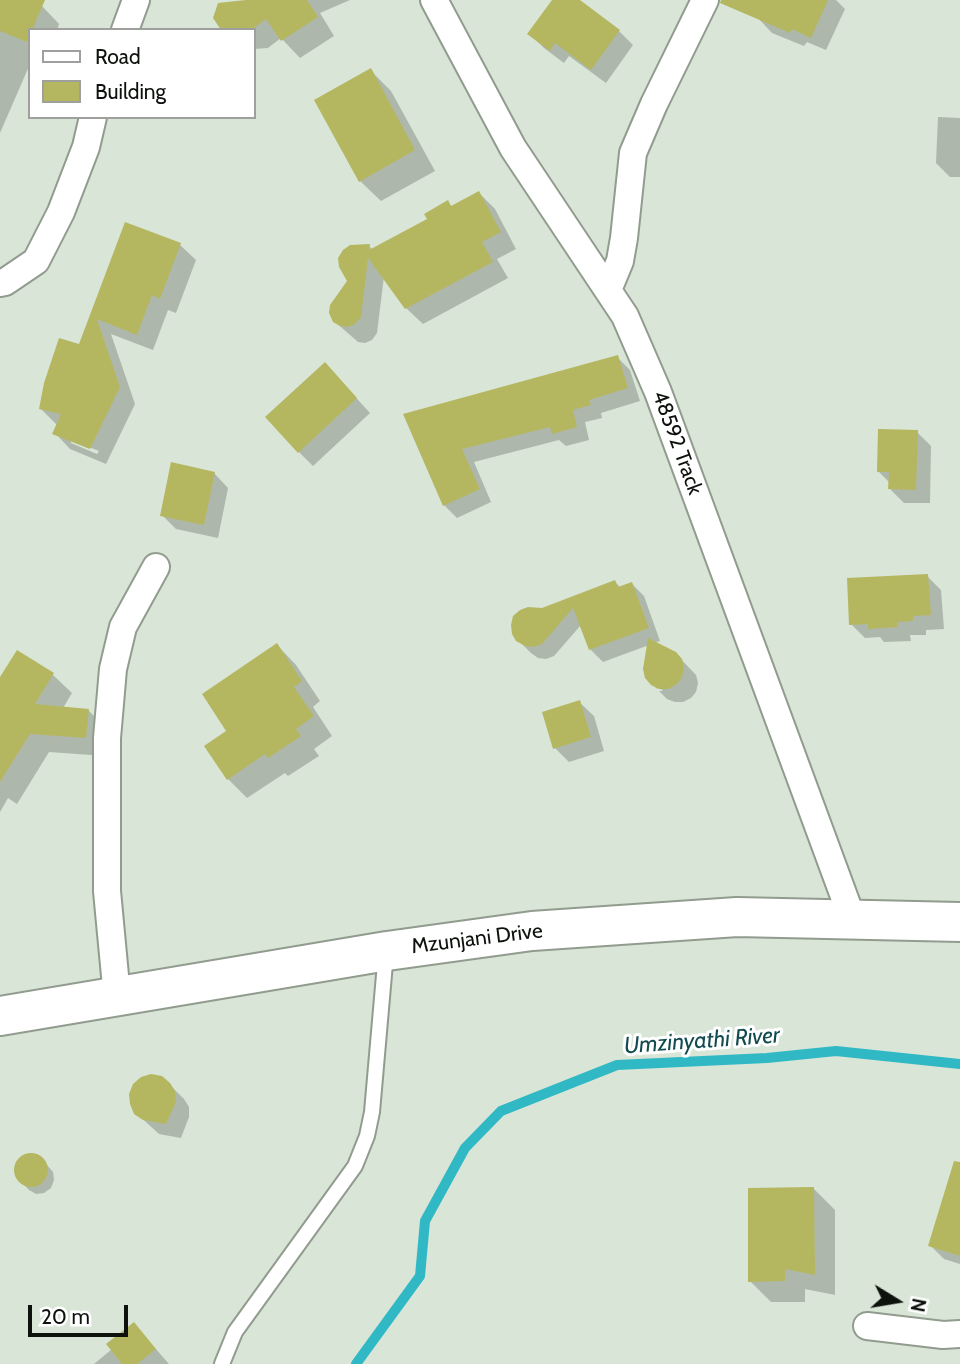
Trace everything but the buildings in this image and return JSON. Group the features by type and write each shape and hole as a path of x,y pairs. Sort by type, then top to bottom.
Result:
{"main road":[{"name":"Mzunjani Drive","path":"0,1016 387,951 532,931 737,917 960,922"}],"street":[{"path":"126,28 136,0"},
{"name":"48592 Track","path":"434,0 513,148 625,316 658,392 852,918"},
{"path":"608,290 620,261 633,153 705,0"},
{"path":"0,283 36,261 61,212 86,147 93,119"},
{"path":"117,997 107,891 107,738 113,669 123,627 156,567"},
{"path":"867,1325 943,1335 960,1334"}],"lane":[{"path":"222,1364 235,1332 355,1166 367,1136 372,1112 387,951"}],"waterway":[{"name":"Umzinyathi River","path":"356,1364 420,1276 425,1221 465,1148 501,1111 617,1065 767,1058 836,1051 960,1064"}]}
